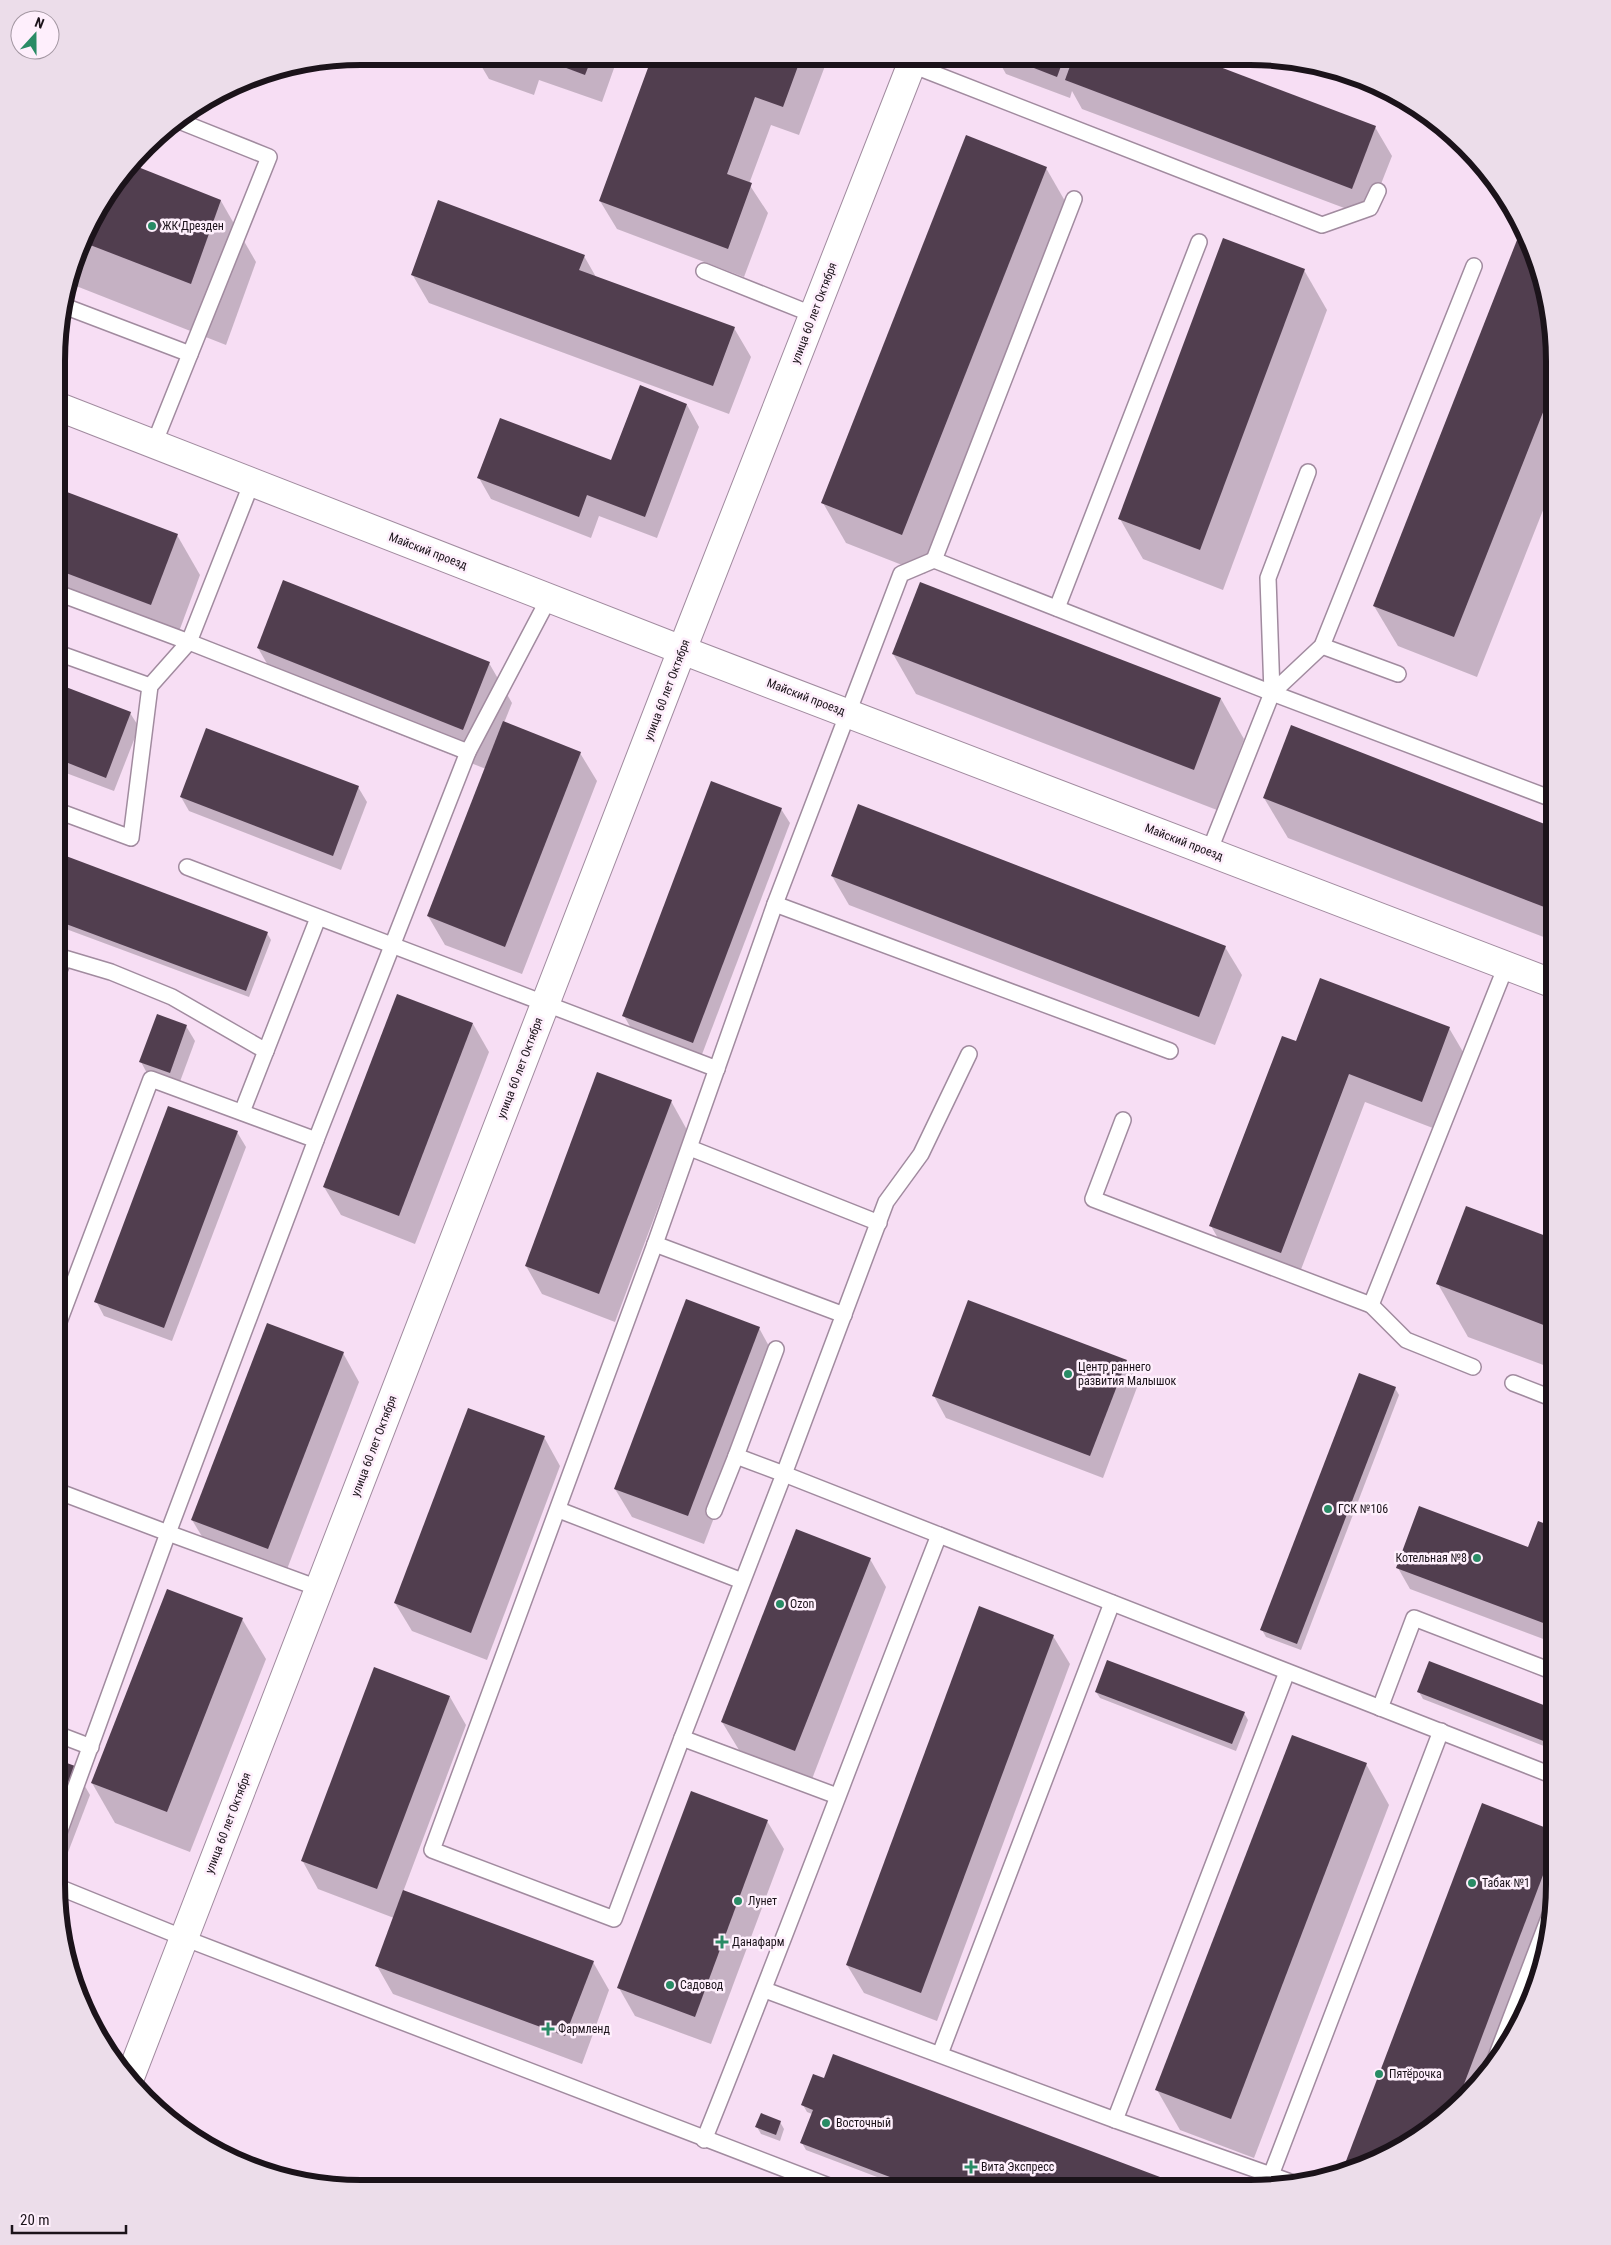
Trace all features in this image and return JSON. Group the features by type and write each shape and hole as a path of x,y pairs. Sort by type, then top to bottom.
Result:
{"main road":[{"name":"улица 60 лет Октября","path":"132,2071 682,650 911,65"},
{"name":"Майский проезд","path":"65,409 682,650 1546,981"}],"lane":[{"path":"923,65 1322,225 1370,208 1378,191"},
{"path":"154,444 269,157 185,123"},
{"path":"934,560 1074,199"},
{"path":"1057,608 1198,242"},
{"path":"1272,693 1322,646 1474,266"},
{"path":"704,271 814,315"},
{"path":"70,308 190,354"},
{"path":"1209,852 1272,693 1268,578 1308,472"},
{"path":"65,814 131,838 150,686 189,642 252,482"},
{"path":"969,1054 921,1154 886,1202 614,1919 432,1850 656,1244 775,904 901,574 934,560 1272,693 1546,797"},
{"path":"65,596 189,642 468,752"},
{"path":"65,1817 168,1534 316,1140 468,752 549,598"},
{"path":"1322,646 1398,674"},
{"path":"65,655 150,686"},
{"path":"187,867 717,1069"},
{"path":"775,904 1170,1050"},
{"path":"242,1112 318,918"},
{"path":"65,958 111,972 172,997 266,1051"},
{"path":"1371,1305 1506,966"},
{"path":"65,1306 151,1079 316,1140"},
{"path":"1123,1120 1093,1199 1371,1305 1406,1340 1473,1367"},
{"path":"690,1148 879,1223"},
{"path":"656,1244 844,1316"},
{"path":"714,1511 776,1349"},
{"path":"1513,1383 1546,1396"},
{"path":"736,1456 1546,1773"},
{"path":"65,1494 168,1534 318,1588"},
{"path":"559,1510 742,1581"},
{"path":"704,2140 764,1990 837,1796 939,1535"},
{"path":"940,2054 1112,1603"},
{"path":"1380,1708 1414,1618 1546,1669"},
{"path":"1115,2120 1287,1672"},
{"path":"1269,2179 1441,1731"},
{"path":"65,1737 91,1747"},
{"path":"682,1738 837,1796"},
{"path":"65,1890 184,1938 704,2140 812,2180"},
{"path":"1506,2032 1539,1946"},
{"path":"764,1990 1115,2120 1264,2179"}],"building":[{"path":"558,65 589,65 585,75"},
{"path":"649,65 798,65 783,107 755,97 727,174 752,183 728,249 599,201"},
{"path":"1026,65 1061,65 1057,77"},
{"path":"1070,65 1215,65 1376,126 1352,189 1065,80"},
{"path":"966,135 1047,167 902,535 821,503"},
{"name":"ЖК Дрезден","path":"138,167 221,200 191,284 89,245 115,197"},
{"path":"438,200 585,255 579,270 735,327 713,386 411,275"},
{"path":"1223,238 1305,269 1200,550 1118,519"},
{"path":"1517,240 1520,241 1530,266 1540,303 1545,342 1546,405 1454,637 1373,606"},
{"path":"640,385 687,404 645,517 587,495 579,517 477,478 500,418 611,460"},
{"path":"65,491 178,534 151,605 65,573"},
{"path":"283,580 490,662 463,730 257,648"},
{"path":"920,582 1221,698 1194,770 892,654"},
{"path":"65,687 131,712 106,778 65,762"},
{"path":"503,721 581,752 505,947 427,916"},
{"path":"1291,725 1546,824 1546,908 1263,798"},
{"path":"206,728 359,786 333,856 180,797"},
{"path":"711,781 782,808 693,1043 622,1016"},
{"path":"858,804 1226,946 1199,1017 831,876"},
{"path":"65,856 268,932 246,991 65,924"},
{"path":"1320,978 1450,1027 1422,1102 1349,1074 1281,1253 1209,1226 1282,1036 1296,1041"},
{"path":"397,994 473,1023 399,1216 323,1187"},
{"path":"157,1014 187,1025 170,1073 139,1062"},
{"path":"597,1072 672,1100 599,1294 525,1266"},
{"path":"168,1106 238,1131 164,1328 94,1302"},
{"path":"1466,1206 1546,1236 1546,1326 1436,1284"},
{"path":"686,1299 760,1327 688,1516 614,1489"},
{"path":"968,1300 1127,1360 1090,1456 932,1396"},
{"path":"267,1323 344,1352 268,1549 191,1520"},
{"name":"ГСК №106","path":"1359,1373 1396,1387 1297,1644 1260,1630"},
{"path":"468,1408 545,1436 471,1633 394,1603"},
{"name":"Котельная №8","path":"1419,1506 1528,1547 1538,1521 1546,1524 1546,1624 1396,1568"},
{"path":"796,1529 871,1558 795,1751 721,1722"},
{"path":"167,1589 243,1618 167,1812 91,1783"},
{"path":"979,1606 1054,1635 921,1993 846,1965"},
{"path":"1107,1660 1245,1712 1232,1744 1095,1692"},
{"path":"1429,1661 1546,1706 1546,1742 1417,1692"},
{"path":"374,1667 450,1696 377,1889 301,1861"},
{"path":"1292,1735 1367,1763 1231,2119 1155,2090"},
{"path":"65,1762 75,1766 65,1792"},
{"path":"691,1791 768,1820 695,2017 617,1988"},
{"path":"1482,1803 1546,1828 1546,1867 1462,2090 1430,2119 1398,2140 1363,2157 1349,2162 1346,2161"},
{"path":"403,1890 594,1961 565,2036 375,1966"},
{"path":"833,2054 1168,2180 898,2180 800,2143 813,2110 801,2105 813,2074 824,2078"},
{"path":"761,2113 781,2121 776,2135 755,2127"}],"place":[{"name":"ЖК Дрезден","path":"152,226"},
{"name":"Центр раннего развития Малышок","path":"1068,1374"},
{"name":"ГСК №106","path":"1328,1509"},
{"name":"Котельная №8","path":"1477,1558"},
{"name":"Ozon","path":"780,1604"},
{"name":"Табак №1","path":"1472,1883"},
{"name":"Лунет","path":"738,1901"},
{"name":"Данафарм","path":"722,1942"},
{"name":"Садовод","path":"670,1985"},
{"name":"Фармленд","path":"548,2029"},
{"name":"Пятёрочка","path":"1379,2074"},
{"name":"Восточный","path":"826,2123"},
{"name":"Вита Экспресс","path":"971,2167"}]}
